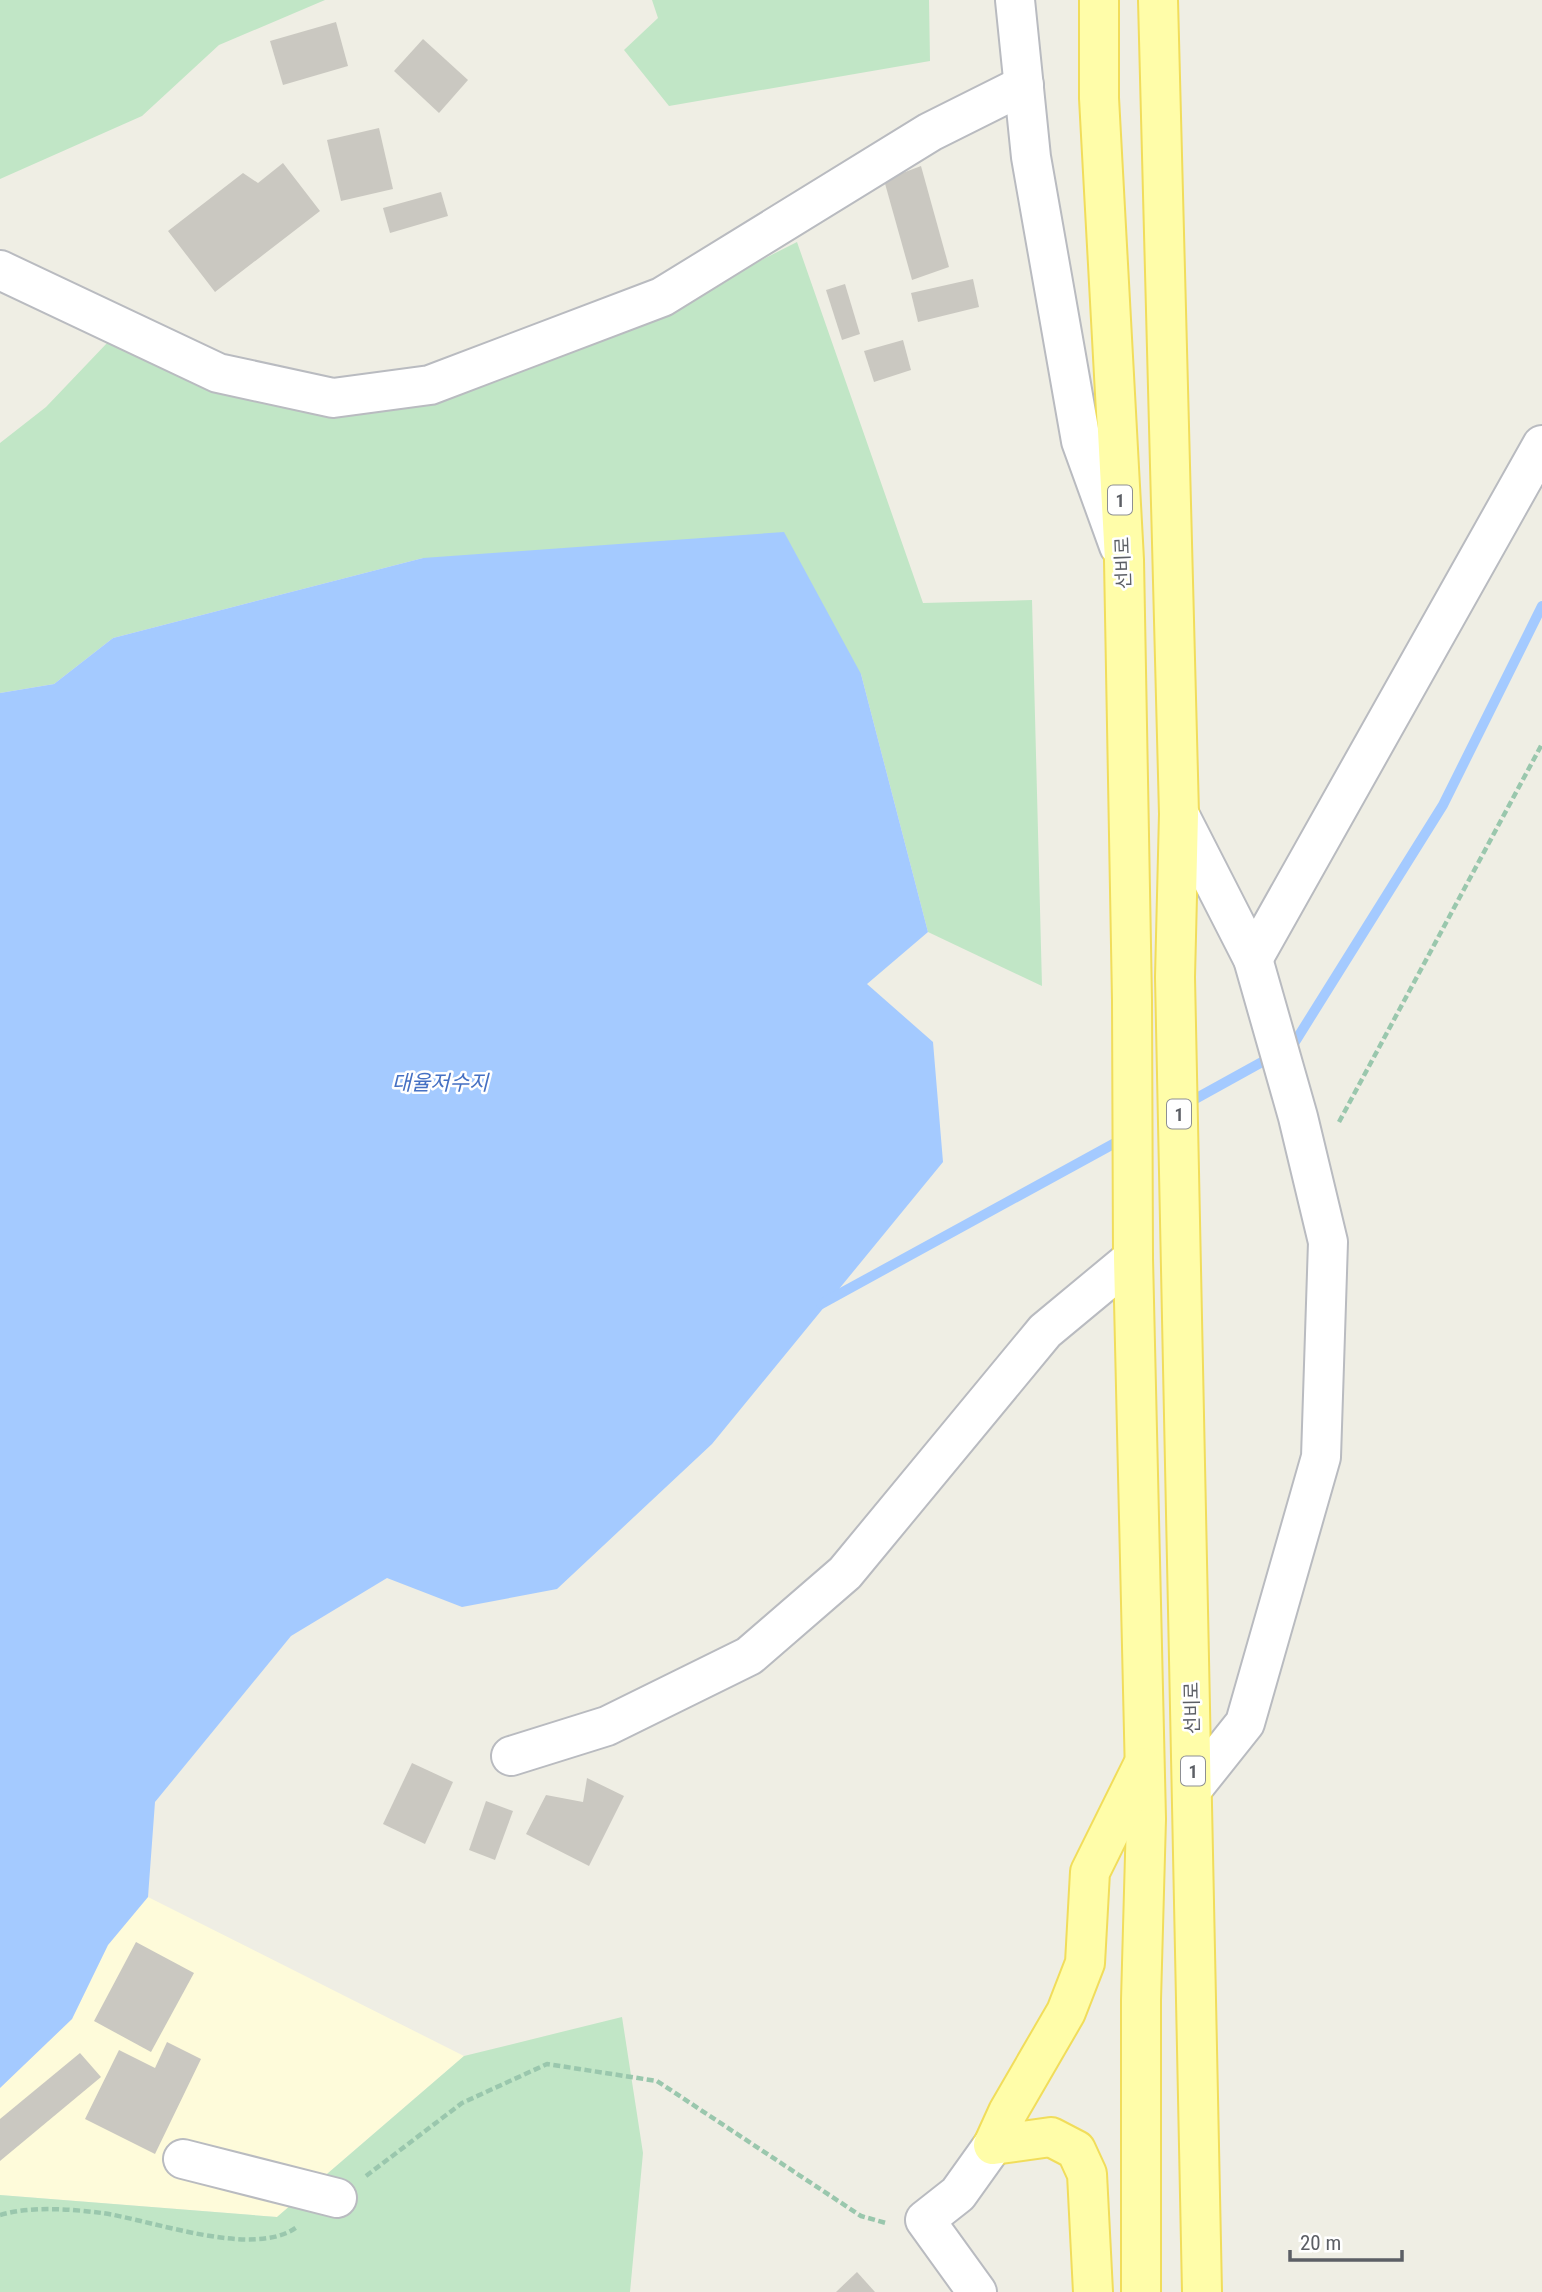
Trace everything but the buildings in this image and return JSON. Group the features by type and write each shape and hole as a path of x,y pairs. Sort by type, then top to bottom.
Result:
{"main road":[{"name":"선비로","path":"1099,0 1099,99 1124,560 1132,1000 1133,1258"},
{"name":"1","path":"1158,0 1179,814"},
{"name":"선비로","path":"1179,814 1175,977 1194,1787 1202,2292"},
{"name":"1","path":"1133,1258 1144,1762 1141,2292"},
{"path":"993,2145 1008,2112 1066,2012 1085,1963 1090,1872 1144,1762"},
{"path":"993,2145 1051,2137 1076,2150 1087,2174 1093,2292"}],"street":[{"path":"1015,0 1031,157 1081,440 1124,560"},
{"path":"0,271 218,373 333,398 430,385 662,297 930,132 1024,85"},
{"path":"1253,959 1542,445"},
{"path":"1179,814 1253,959 1298,1117 1328,1242 1321,1457 1245,1723 1194,1787"},
{"path":"511,1756 607,1726 749,1656 845,1573 1045,1331 1133,1258"},
{"path":"977,2292 925,2220 958,2194 993,2145"},
{"path":"183,2159 337,2198"}],"path":[{"path":"1337,1128 1542,744"},
{"path":"0,2215 20,2209 103,2213 219,2239 286,2236 461,2103 547,2064 657,2081 861,2216 895,2226 925,2220"}],"shaded area":[{"path":"148,1897 464,2056 277,2217 0,2195 0,2088 72,2019 108,1945"}],"green space":[{"path":"0,0 325,0 219,45 142,116 0,179"},
{"path":"652,0 929,0 930,61 669,106 624,50 658,18"},
{"path":"797,242 923,603 1032,600 1042,986 928,932 861,674 423,558 113,638 54,684 0,693 0,443 46,407 108,342 352,408 627,328"},
{"path":"622,2017 643,2153 630,2292 0,2292 0,2195 277,2217 464,2056"}],"water":[{"name":"대율저수지","path":"784,532 861,674 928,932 867,984 933,1042 943,1162 712,1444 557,1589 462,1607 387,1578 291,1636 155,1802 148,1897 108,1945 72,2019 0,2088 0,693 54,684 113,638 423,558"}],"waterway":[{"path":"1287,1048 1293,1045 1443,805 1542,606"},
{"path":"1186,1104 1273,1056"},
{"path":"821,1304 1126,1137"}]}
